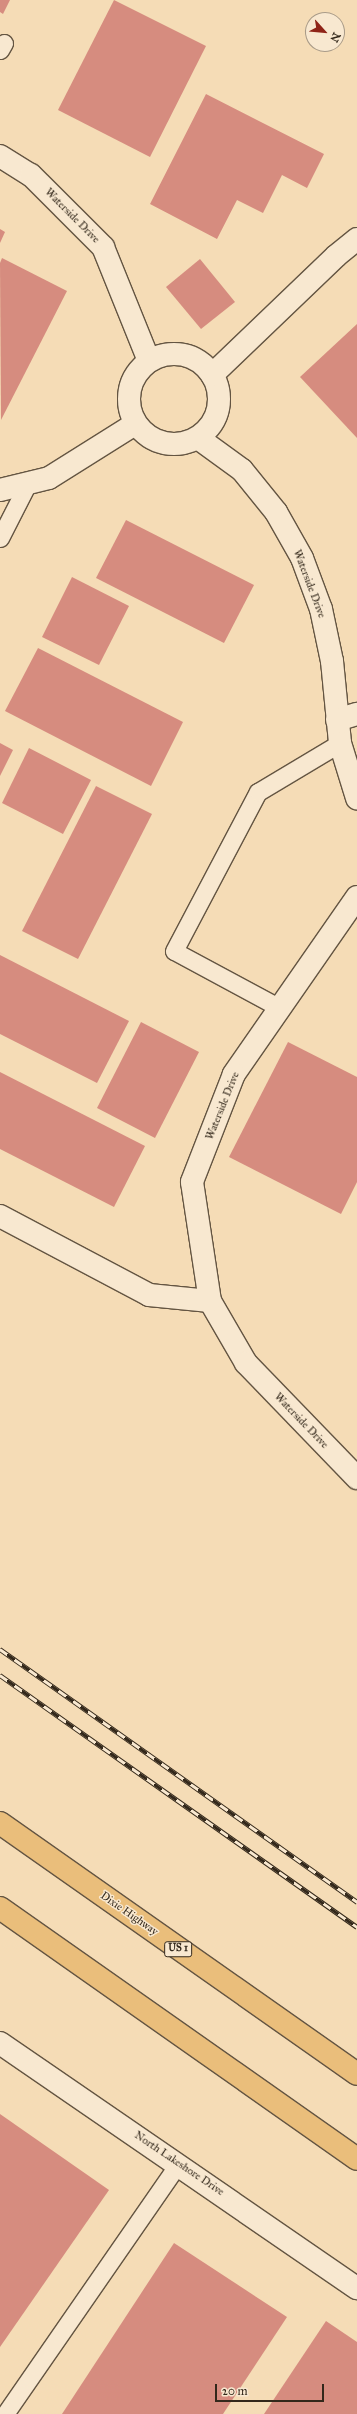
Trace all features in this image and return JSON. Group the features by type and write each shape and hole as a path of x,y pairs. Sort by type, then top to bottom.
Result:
{"main road":[{"name":"Dixie Highway","path":"0,1823 357,2074"},
{"path":"0,1908 357,2159"}],"street":[{"name":"Waterside Drive","path":"0,156 31,175 103,247 149,361"},
{"path":"212,375 336,256 357,239"},
{"path":"166,354 184,355 200,362 212,375 218,391 218,409 211,425 198,438 182,444 164,444 147,437 135,424 129,408 129,390 136,373 149,361 166,354"},
{"path":"0,490 49,478 135,424"},
{"name":"Waterside Drive","path":"198,438 242,470 276,512 302,558 321,609 332,661 347,717 340,743 357,798"},
{"name":"Waterside Drive","path":"357,897 234,1074 192,1182 210,1301 246,1363 357,1478"},
{"path":"0,1216 149,1294 210,1301"},
{"name":"North Lakeshore Drive","path":"0,2044 179,2163 357,2288"}],"lane":[{"path":"0,538 28,483"},
{"path":"280,1008 174,950 258,792 340,743"},
{"path":"4,2414 179,2163"}],"building":[{"path":"0,0 10,0 3,14 0,12"},
{"path":"114,0 206,46 150,157 58,110"},
{"path":"206,94 324,154 307,188 282,175 263,213 237,200 217,239 150,204"},
{"path":"0,229 5,232 0,243"},
{"path":"2,258 67,291 1,420 0,263"},
{"path":"200,259 235,302 201,329 166,287"},
{"path":"357,324 357,438 300,377"},
{"path":"126,520 254,585 224,643 96,578"},
{"path":"72,577 129,606 99,665 42,637"},
{"path":"38,648 183,722 151,786 5,711"},
{"path":"0,743 13,750 0,776"},
{"path":"29,748 91,780 63,834 2,803"},
{"path":"96,786 152,814 78,959 22,931"},
{"path":"0,955 129,1021 97,1083 0,1034"},
{"path":"141,1022 199,1052 155,1138 97,1108"},
{"path":"288,1042 357,1077 357,1182 341,1214 229,1157"},
{"path":"0,1072 145,1146 114,1207 0,1149"},
{"path":"0,2114 109,2190 0,2347"},
{"path":"174,2243 287,2317 223,2414 62,2414"},
{"path":"326,2321 357,2342 357,2414 264,2414"}],"railway":[{"path":"0,1649 357,1902"},
{"path":"0,1675 357,1927"}]}
